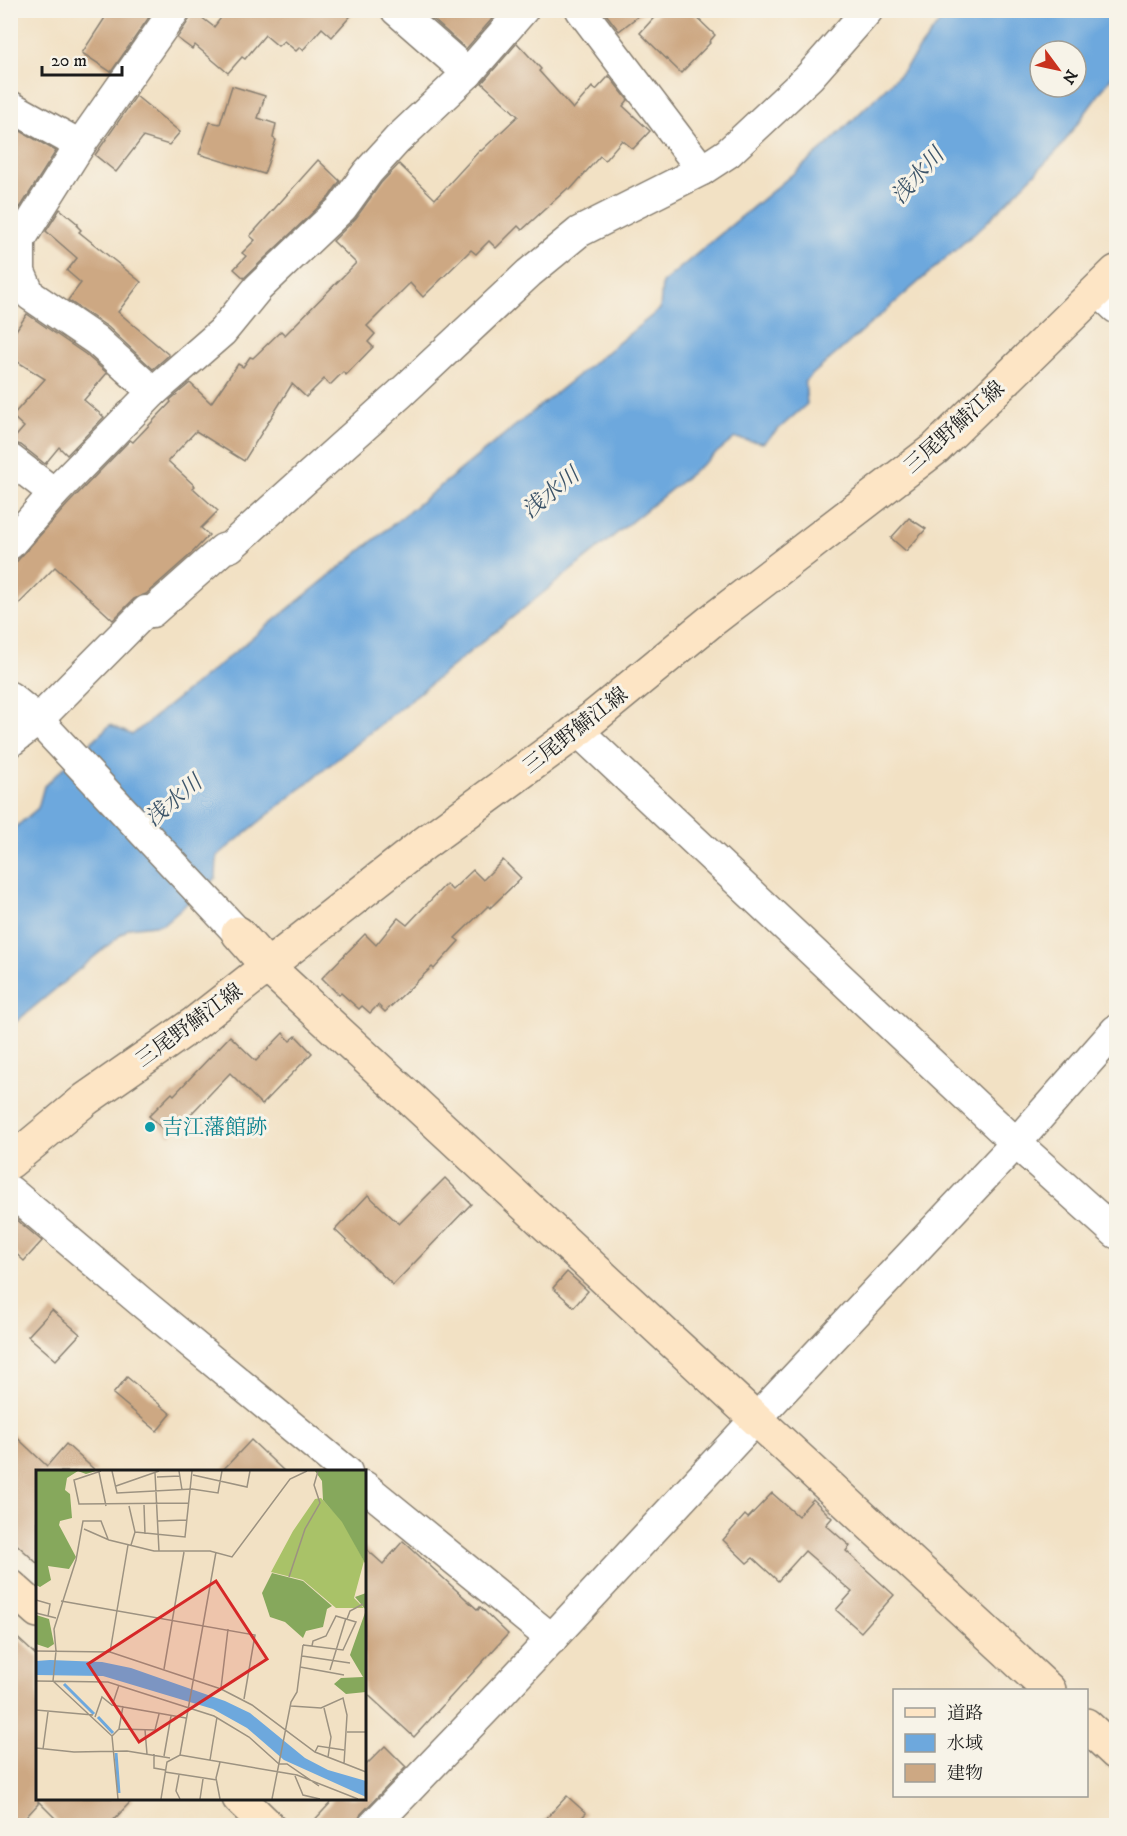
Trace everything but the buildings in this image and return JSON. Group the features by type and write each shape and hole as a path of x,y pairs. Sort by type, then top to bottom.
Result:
{"main road":[{"name":"三尾野鯖江線","path":"10,1162 86,1099 195,1023 423,845 572,735 711,621 936,448 1110,290"},
{"path":"237,933 268,967 754,1420 1048,1689"},
{"path":"10,1586 36,1609"},
{"path":"1088,1727 1116,1753"},
{"path":"241,1800 268,1826"}],"street":[{"path":"153,392 96,340 30,295 20,272 20,240 80,145 175,10"},
{"path":"396,10 468,73"},
{"path":"10,544 54,493 153,392 222,332 258,288 342,208 368,172 397,140 468,73 523,10"},
{"path":"581,10 702,170"},
{"path":"10,742 38,720 146,611 152,612 223,549 230,547 400,394 529,273 579,232 702,170 728,153 809,77 868,10"},
{"path":"10,106 80,145"},
{"path":"10,459 54,493"},
{"path":"10,698 38,720 237,933"},
{"path":"572,735 580,733 1016,1143 1116,1233"},
{"path":"373,1826 552,1639 754,1420 1016,1143 1116,1030"},
{"path":"10,1191 345,1470"},
{"path":"366,1488 552,1639"}],"water":[{"name":"浅水川","path":"948,11 1116,11 1116,71 1059,149 984,225 805,381 807,404 763,443 735,438 217,856 216,878 163,924 129,928 11,1026 11,831 38,808 44,786 110,725 132,735 660,309 662,283 825,147 902,72"}],"place":[{"name":"吉江藩館跡","path":"150,1127"}]}
